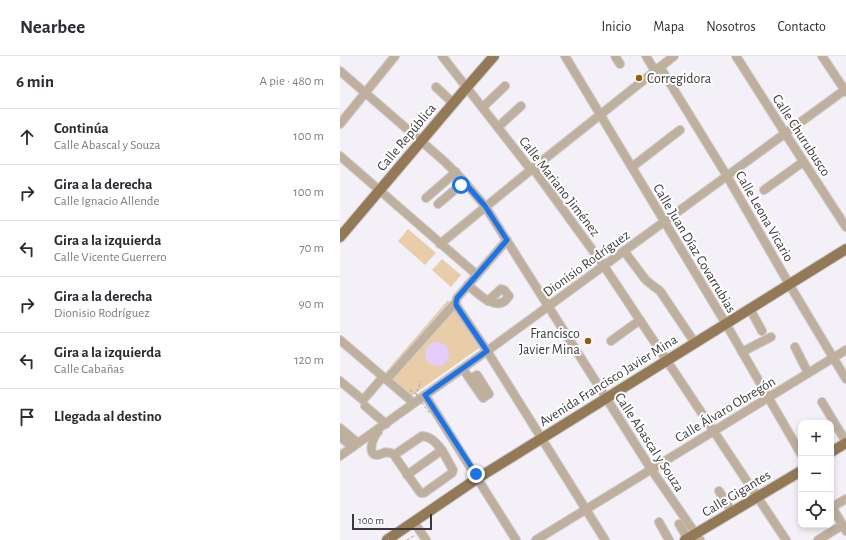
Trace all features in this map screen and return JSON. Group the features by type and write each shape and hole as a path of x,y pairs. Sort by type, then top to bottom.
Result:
{"main road":[{"name":"Calle República","path":"340,237 494,56"},
{"name":"Avenida Francisco Javier Mina","path":"387,538 541,438 846,249"},
{"path":"834,450 846,442"},
{"name":"Calle Gigantes","path":"692,538 798,473"}],"street":[{"path":"340,124 395,56"},
{"name":"Calle Mariano Jiménez","path":"442,56 528,166 535,171 604,266 786,540"},
{"name":"Calle Juan Díaz Covarrubias","path":"565,56 726,324 798,449"},
{"path":"615,56 620,64"},
{"name":"Calle Leona Vicario","path":"646,56 658,69 727,176 846,380"},
{"path":"440,244 485,206 674,56"},
{"name":"Calle Churubusco","path":"736,56 846,227"},
{"path":"822,56 846,91"},
{"name":"Calle Abascal y Souza","path":"340,71 456,172 485,206 651,469 692,538"},
{"path":"483,107 505,86"},
{"path":"436,87 453,103"},
{"name":"Dionisio Rodríguez","path":"340,456 463,369 846,91"},
{"path":"498,127 521,106"},
{"path":"632,167 680,130"},
{"path":"340,156 477,275"},
{"path":"764,190 803,162"},
{"path":"426,198 456,172"},
{"path":"438,204 464,182"},
{"path":"340,380 363,400 387,379 456,302 457,298 507,240"},
{"path":"624,251 645,279 660,291 695,343"},
{"path":"468,285 488,301"},
{"path":"456,302 456,305 487,351 605,540"},
{"path":"750,309 762,331"},
{"path":"612,341 640,320"},
{"path":"742,352 770,336"},
{"path":"340,340 413,403"},
{"path":"794,347 808,373"},
{"name":"Calle Álvaro Obregón","path":"536,540 846,350"},
{"path":"463,369 470,379"},
{"path":"425,395 516,540"},
{"path":"822,402 846,442"},
{"path":"366,406 386,424"},
{"path":"393,418 391,423 376,433 373,438 371,447 372,451 376,455 385,451 395,455 407,475 422,493 452,473 453,470 442,450 435,441 430,438 422,436 395,455"},
{"path":"340,433 355,445"},
{"path":"407,475 442,450"},
{"path":"719,491 732,512"},
{"path":"834,505 846,499"},
{"path":"818,540 844,528 834,510"},
{"path":"659,522 670,540"},
{"path":"679,524 692,538"},
{"path":"419,529 426,540"}],"path":[{"path":"416,394 421,382"},
{"path":"408,389 416,394 430,414 427,416"},
{"path":"407,540 419,529"}],"shaded area":[{"path":"408,229 436,253 425,265 398,241"},
{"path":"442,259 461,275 451,287 432,270"},
{"path":"448,300 479,348 410,397 384,374"},
{"path":"437,342 442,343 448,349 448,359 442,365 437,366 432,365 426,359 425,354 426,349 432,343"}],"place":[{"name":"Corregidora","path":"639,78"},
{"name":"Francisco Javier Mina","path":"588,341"}],"route":[{"path":"461,185 464,182 485,206 507,240 457,298 456,302 456,305 487,351 425,395 476,474"}]}
